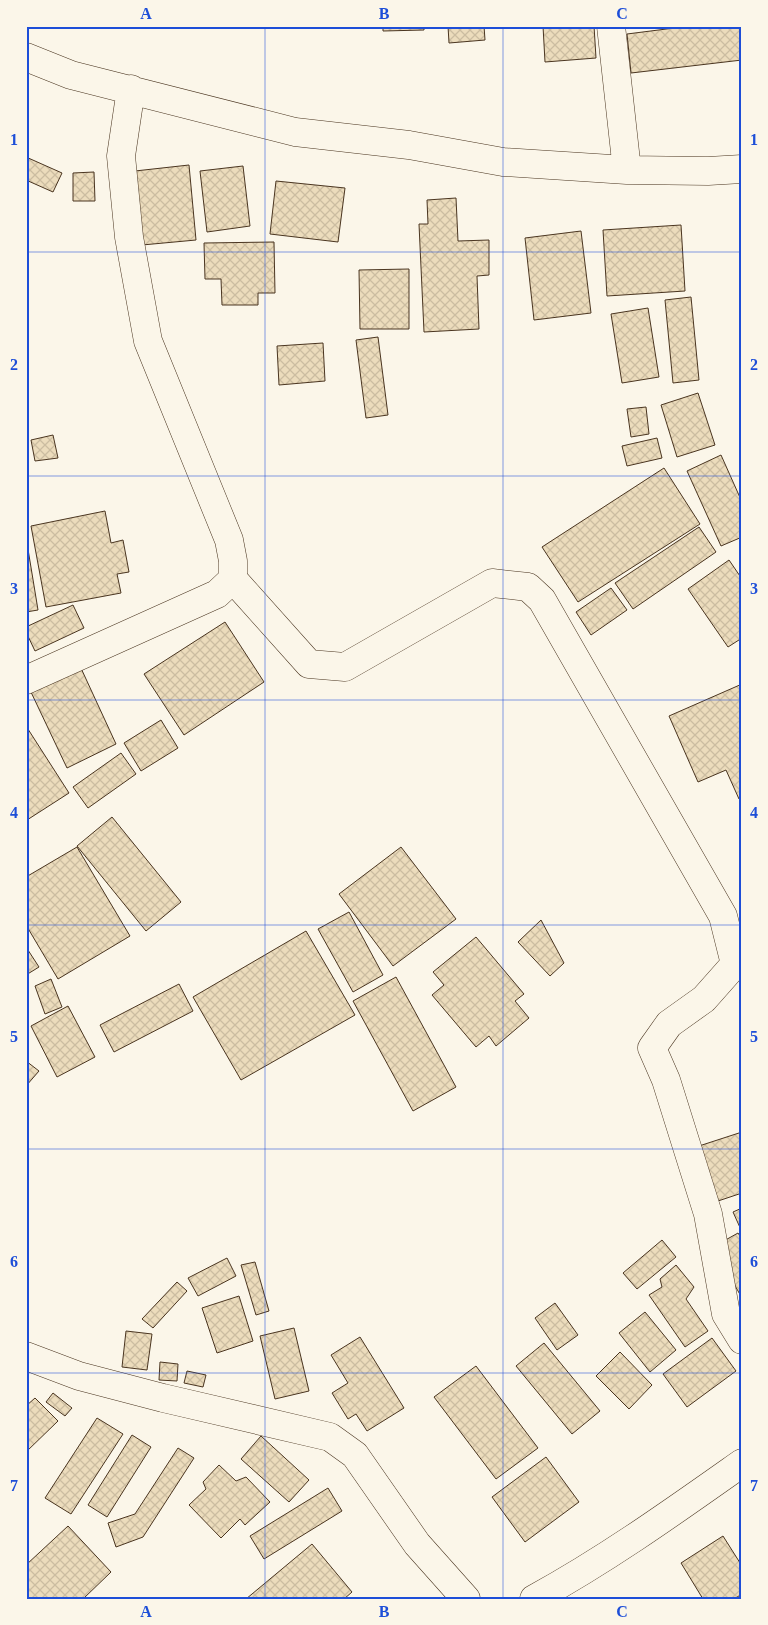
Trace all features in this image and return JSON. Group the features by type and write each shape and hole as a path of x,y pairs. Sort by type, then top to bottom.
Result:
{"street":[{"path":"611,26 627,170"},
{"path":"26,58 71,75 294,132 409,145 503,162 627,170 708,172 742,169"},
{"path":"131,89 121,156 129,237 148,341 228,540 233,562 233,579 309,664 345,667 492,582 528,587 542,600 723,916 735,964 704,999 669,1024 652,1048 666,1080 708,1214 726,1314 742,1340"},
{"path":"26,680 217,594 233,579"},
{"path":"26,1356 79,1376 163,1398 330,1437 355,1455 417,1544 466,1599"},
{"path":"534,1599 582,1572 634,1539 742,1463"}],"building":[{"path":"383,26 424,26 424,30 383,31"},
{"path":"448,26 484,26 485,40 449,43"},
{"path":"543,26 594,26 596,58 545,62"},
{"path":"690,26 742,26 742,60 631,73 627,34"},
{"path":"26,157 62,173 53,192 26,180"},
{"path":"189,165 196,240 142,245 135,171"},
{"path":"243,166 250,226 207,232 200,171"},
{"path":"94,172 95,201 73,201 73,173"},
{"path":"276,181 345,188 338,242 270,234"},
{"path":"456,198 458,241 489,240 489,275 477,276 479,329 424,332 419,224 428,224 427,200"},
{"path":"681,225 685,291 607,296 603,230"},
{"path":"581,231 591,313 534,320 525,238"},
{"path":"274,242 275,293 258,293 258,305 222,305 221,279 205,279 204,243"},
{"path":"409,269 409,329 360,329 359,270"},
{"path":"691,297 699,380 673,383 665,300"},
{"path":"648,308 659,377 622,383 611,314"},
{"path":"378,337 388,415 366,418 356,340"},
{"path":"323,343 325,381 279,385 277,346"},
{"path":"698,393 715,445 677,457 661,405"},
{"path":"646,407 649,434 631,437 627,409"},
{"path":"53,435 58,458 35,461 31,440"},
{"path":"657,438 662,458 627,466 622,446"},
{"path":"721,455 742,502 742,537 721,546 687,471"},
{"path":"664,468 700,524 578,602 542,547"},
{"path":"105,511 111,543 123,540 129,572 117,574 121,593 46,607 31,526"},
{"path":"699,527 716,552 633,609 615,583"},
{"path":"26,537 38,610 26,612"},
{"path":"729,560 742,579 742,638 728,647 688,589"},
{"path":"611,588 627,610 591,635 576,612"},
{"path":"73,605 84,628 35,651 26,632 26,627"},
{"path":"225,622 264,682 184,735 144,674"},
{"path":"80,666 116,744 67,768 30,690"},
{"path":"742,684 742,798 739,799 726,770 698,782 669,716"},
{"path":"161,720 178,748 141,771 124,743"},
{"path":"26,726 69,793 27,820 26,818"},
{"path":"121,753 136,774 88,808 73,787"},
{"path":"112,817 181,902 146,931 77,846"},
{"path":"77,847 130,936 58,979 26,925 26,877"},
{"path":"401,847 456,919 393,966 339,894"},
{"path":"349,912 383,975 353,992 318,929"},
{"path":"541,920 564,963 550,976 518,942"},
{"path":"306,931 355,1015 241,1080 193,997"},
{"path":"476,937 524,994 515,1001 529,1018 496,1046 489,1036 476,1047 432,995 444,985 433,972"},
{"path":"26,947 39,967 26,975"},
{"path":"396,977 456,1087 413,1111 353,1001"},
{"path":"51,979 62,1007 45,1014 35,986"},
{"path":"179,984 193,1011 114,1052 100,1025"},
{"path":"68,1006 95,1057 57,1077 31,1026"},
{"path":"26,1061 39,1071 26,1086"},
{"path":"742,1132 742,1193 718,1201 699,1146"},
{"path":"742,1208 742,1232 733,1212"},
{"path":"738,1233 742,1239 742,1298 713,1247"},
{"path":"662,1240 676,1257 637,1289 623,1273"},
{"path":"227,1258 236,1276 198,1296 188,1278"},
{"path":"255,1262 269,1311 256,1315 241,1265"},
{"path":"676,1265 694,1287 686,1299 708,1331 685,1347 649,1295 662,1287 660,1279"},
{"path":"177,1282 187,1291 153,1328 142,1319"},
{"path":"239,1296 253,1341 217,1353 202,1308"},
{"path":"555,1303 578,1335 557,1350 535,1318"},
{"path":"645,1312 676,1350 650,1372 619,1333"},
{"path":"294,1328 309,1391 275,1399 260,1336"},
{"path":"126,1331 152,1334 147,1370 122,1367"},
{"path":"360,1337 404,1408 367,1431 356,1414 348,1419 332,1393 348,1383 331,1355"},
{"path":"712,1338 736,1371 687,1407 663,1374"},
{"path":"544,1343 600,1411 572,1434 516,1366"},
{"path":"620,1352 652,1385 629,1409 596,1376"},
{"path":"160,1362 178,1364 177,1381 159,1380"},
{"path":"476,1366 538,1448 496,1479 434,1397"},
{"path":"187,1371 206,1375 203,1387 184,1383"},
{"path":"53,1393 72,1408 65,1416 46,1402"},
{"path":"35,1398 58,1421 26,1452 26,1406"},
{"path":"97,1418 123,1434 71,1514 45,1498"},
{"path":"132,1435 151,1447 107,1517 88,1505"},
{"path":"261,1436 309,1480 289,1502 241,1459"},
{"path":"178,1448 194,1458 143,1537 116,1547 108,1523 135,1514"},
{"path":"546,1457 579,1502 525,1542 492,1497"},
{"path":"219,1465 236,1481 246,1477 270,1502 245,1525 240,1519 221,1538 189,1505 206,1489 203,1482"},
{"path":"328,1488 342,1511 264,1559 250,1536"},
{"path":"68,1526 111,1572 83,1599 26,1599 26,1565"},
{"path":"723,1536 742,1566 742,1594 734,1599 703,1599 681,1563"},
{"path":"312,1544 352,1592 344,1599 246,1599"}]}
